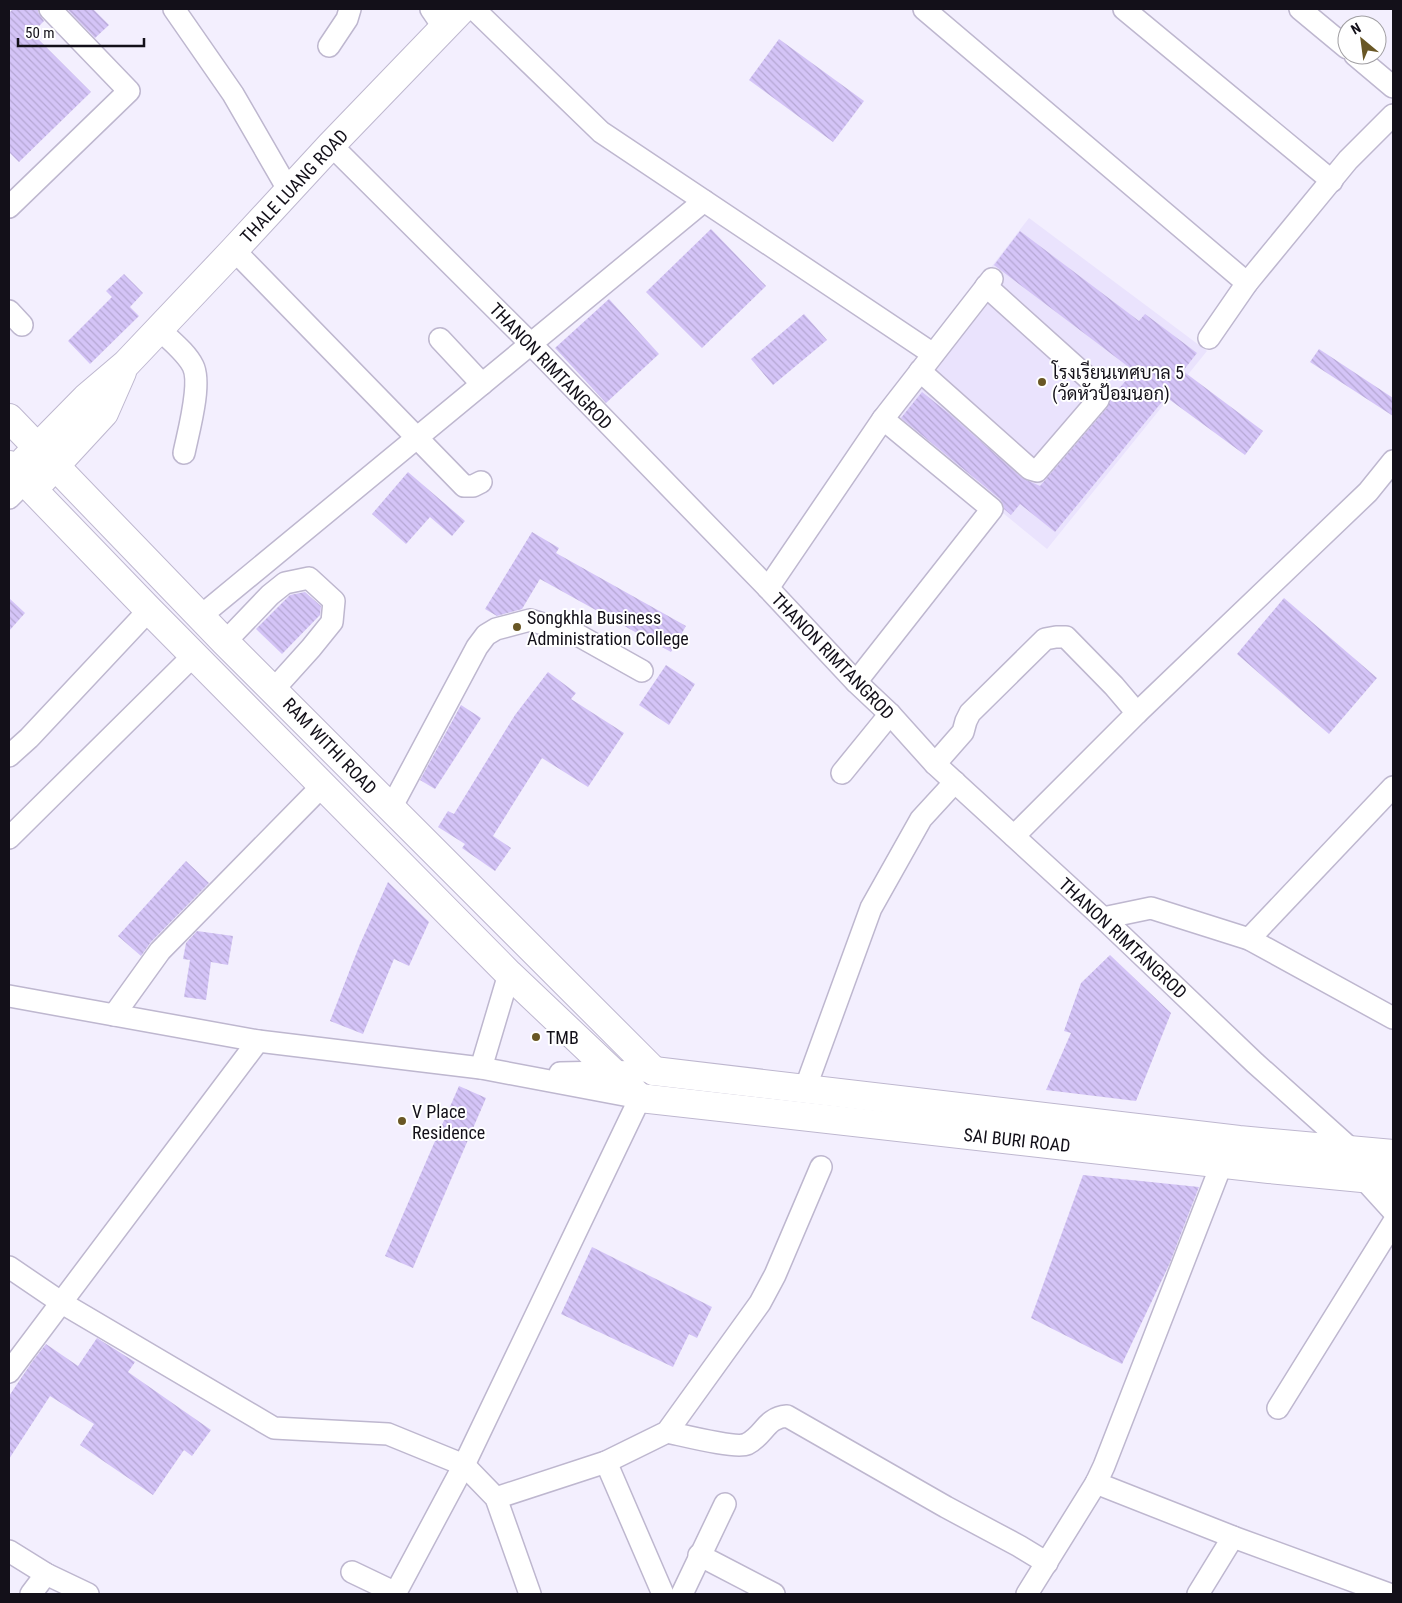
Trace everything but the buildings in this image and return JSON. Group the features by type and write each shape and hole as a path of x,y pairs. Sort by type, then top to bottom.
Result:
{"main road":[{"name":"THALE LUANG ROAD","path":"18,481 47,456 104,413 126,364 289,191 446,15"},
{"name":"RAM WITHI ROAD","path":"9,418 202,615 225,642 654,1071"},
{"name":"RAM WITHI ROAD","path":"18,481 194,655 509,974 640,1098"},
{"name":"SAI BURI ROAD","path":"654,1071 1238,1140 1393,1154"},
{"path":"640,1098 654,1071"},
{"name":"SAI BURI ROAD","path":"640,1098 1393,1181"}],"street":[{"path":"10,204 129,90 50,9"},
{"path":"174,9 233,94 289,191"},
{"path":"329,46 347,19 350,9"},
{"path":"474,9 601,132 933,354"},
{"path":"924,9 1247,284"},
{"path":"1124,9 1332,181"},
{"path":"1300,9 1337,40"},
{"path":"1367,65 1393,88"},
{"path":"1209,338 1247,284 1348,160 1393,115"},
{"name":"THANON RIMTANGROD","path":"331,145 531,344 768,588 856,682 890,714 935,764 1103,918 1248,1056 1352,1150"},
{"path":"202,615 704,201"},
{"path":"234,250 464,486 473,486 481,482"},
{"path":"768,588 883,419 933,354 989,283 1097,386 1100,393 1098,400 1037,471 1030,469 920,371"},
{"path":"159,329 188,360 196,375 196,389 184,453"},
{"path":"440,339 482,384"},
{"path":"856,682 992,509 883,419"},
{"path":"1014,836 1137,713 1368,492 1393,461"},
{"path":"225,642 270,595 285,583 309,578 328,595 334,601 332,622 274,689"},
{"path":"9,756 29,738 149,610"},
{"path":"391,808 477,647 486,635 496,629 530,620 576,634 642,671"},
{"path":"935,764 963,732 970,713 1045,639 1066,637 1114,686 1137,713"},
{"path":"9,838 194,655"},
{"path":"842,773 890,714"},
{"path":"805,1089 871,908 921,819 955,782"},
{"path":"114,1015 160,951 323,785"},
{"path":"1249,939 1393,787"},
{"path":"1103,918 1151,908 1249,939 1393,1018"},
{"path":"481,1068 509,974"},
{"path":"9,996 258,1041 481,1068 640,1098 464,1465 396,1594 352,1572"},
{"path":"9,1372 258,1041"},
{"path":"518,1074 654,1071"},
{"path":"1028,1594 1096,1483 1104,1466 1222,1163"},
{"path":"496,1498 606,1462 667,1432 760,1303 775,1274 821,1167"},
{"path":"1363,1178 1393,1211"},
{"path":"1278,1408 1393,1223"},
{"path":"9,1267 62,1303 274,1428 388,1434 464,1465 496,1498 530,1594"},
{"path":"667,1432 728,1444 744,1445 753,1440 773,1419 787,1416 1047,1564"},
{"path":"606,1462 663,1594"},
{"path":"1096,1483 1233,1537 1389,1594"},
{"path":"682,1594 725,1504"},
{"path":"1198,1594 1233,1537"},
{"path":"9,1551 46,1574 88,1594"},
{"path":"699,1555 774,1594"},
{"path":"32,1594 46,1574"}],"shaded area":[{"name":"โรงเรียนเทศบาล 5 (วัดหัวป้อมนอก)","path":"1029,218 1207,351 1047,549 890,421 878,414"}],"place":[{"name":"โรงเรียนเทศบาล 5 (วัดหัวป้อมนอก)","path":"1042,382"},
{"name":"Songkhla Business Administration College","path":"517,627"},
{"name":"TMB","path":"536,1037"},
{"name":"V Place Residence","path":"402,1121"}]}
